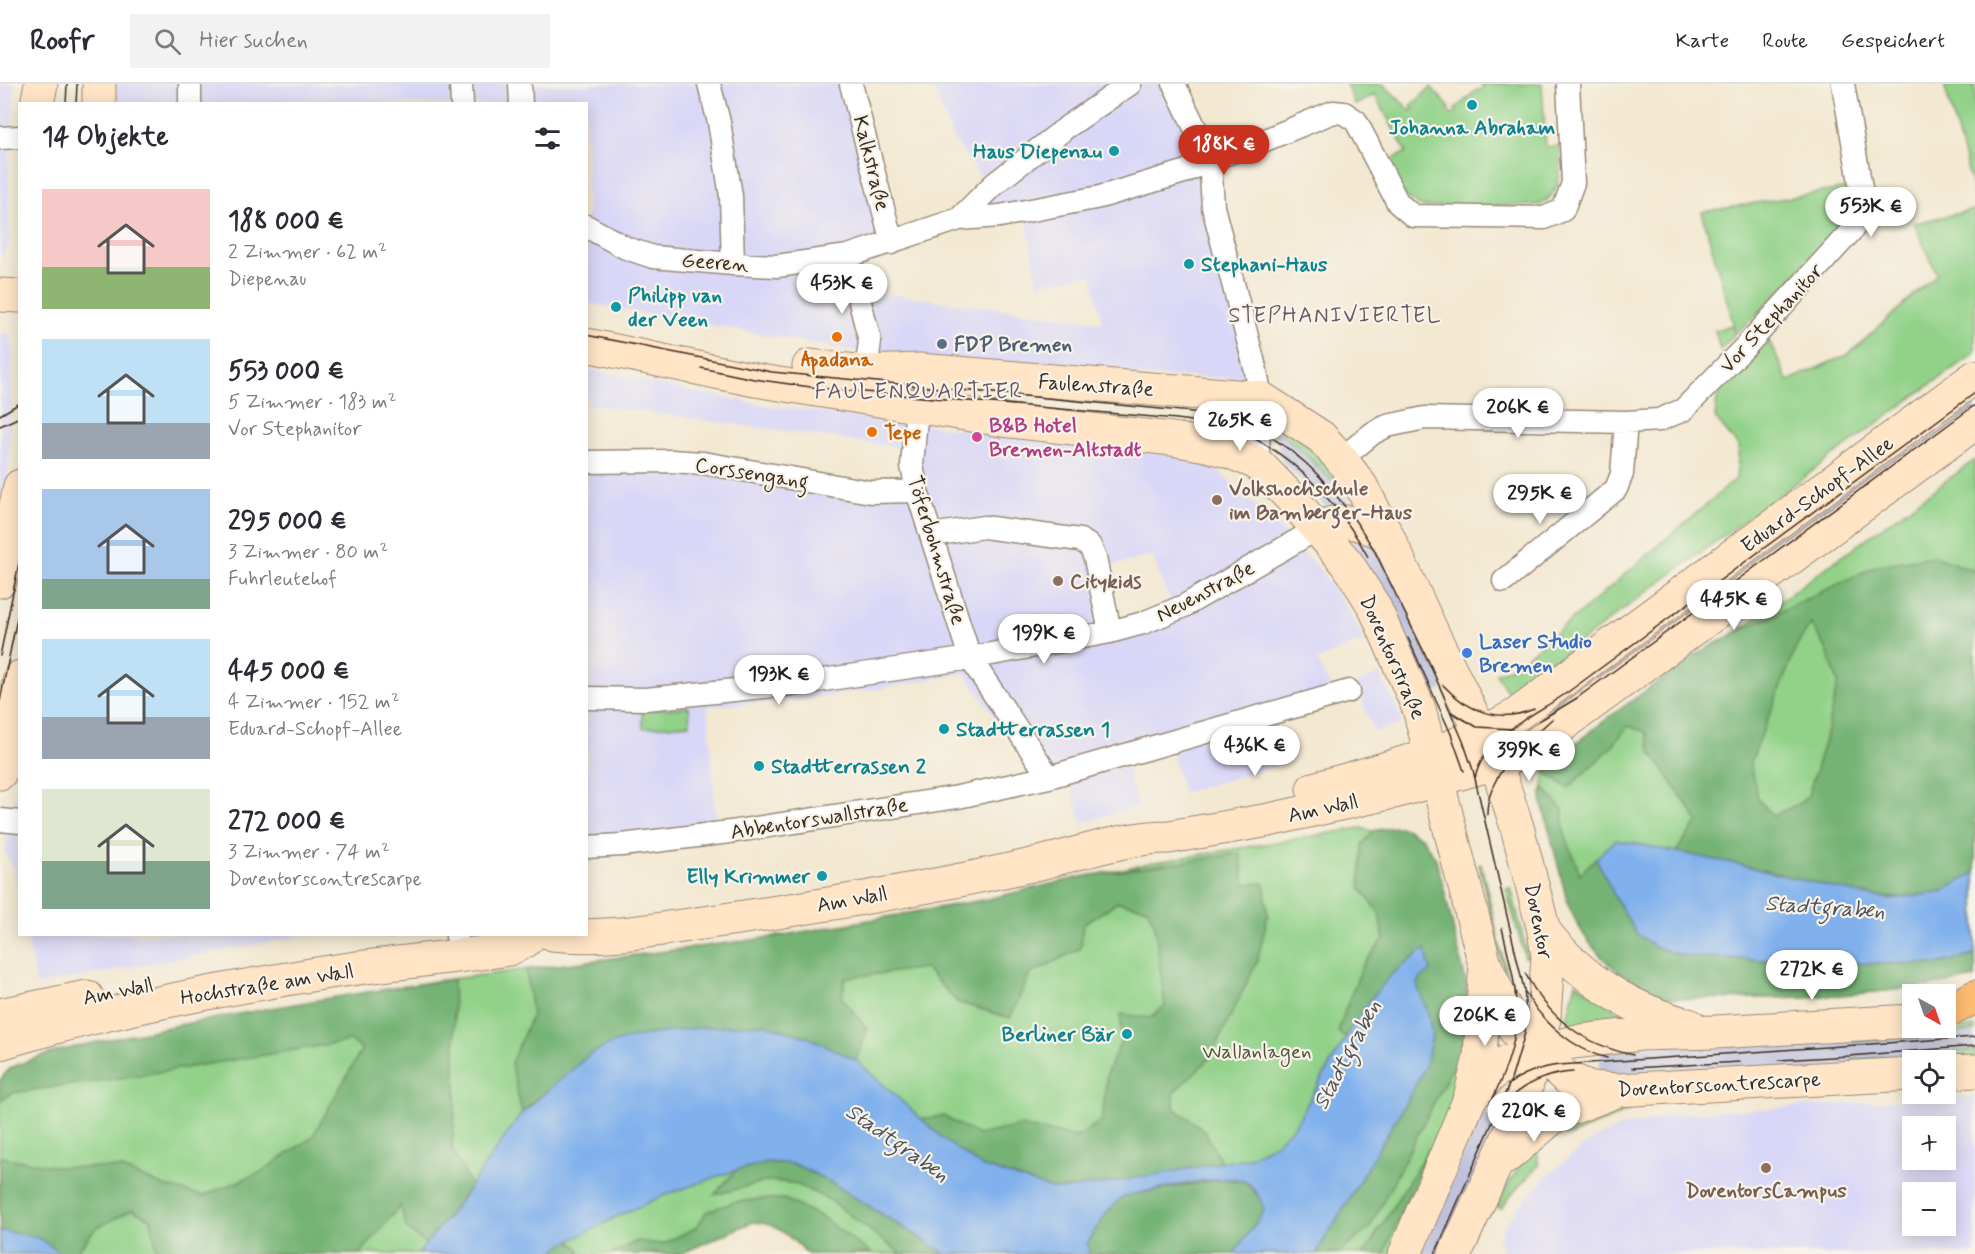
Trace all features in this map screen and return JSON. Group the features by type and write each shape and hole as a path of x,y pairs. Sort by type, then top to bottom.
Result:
{"highway":[{"path":"1956,1007 1975,998"}],"main road":[{"path":"37,102 41,84"},
{"path":"99,84 99,102"},
{"path":"0,295 18,296"},
{"name":"Faulenstraße","path":"588,325 737,356 866,372 919,370 1261,404 1321,437 1341,459"},
{"name":"Faulenstraße","path":"588,345 754,380 1002,420 1206,445 1257,463"},
{"name":"Eduard-Schopf-Allee","path":"1481,734 1516,715 1558,685 1975,377"},
{"name":"Eduard-Schopf-Allee","path":"1496,763 1525,752 1975,423"},
{"path":"1341,459 1361,486 1388,535 1496,763"},
{"name":"Doventorstraße","path":"1257,463 1292,499 1347,563 1374,606 1419,709 1433,767"},
{"path":"0,581 18,496"},
{"path":"1317,529 1344,520 1388,535"},
{"path":"0,773 18,687"},
{"name":"Am Wall","path":"571,936 623,933 773,913 981,876 1147,837 1169,837 1269,820 1398,791 1481,734"},
{"name":"Am Wall","path":"1433,767 1496,763"},
{"name":"Doventor","path":"1455,1254 1516,1120 1530,1077 1544,1018 1548,987 1548,956 1544,931 1517,827 1496,763"},
{"path":"1433,767 1485,965 1512,1024 1536,1052"},
{"path":"1544,931 1558,950 1586,976 1624,1001 1677,1022 1715,1032"},
{"name":"Am Wall","path":"0,1015 274,961 459,936"},
{"name":"Hochstraße am Wall","path":"0,1043 99,1015 173,999 330,972 509,949 531,936"},
{"path":"1405,1254 1470,1098 1481,1046 1485,965"},
{"path":"1956,1017 1975,1016"},
{"path":"1470,1098 1508,1061 1573,1042 1641,1034 1902,1022"},
{"name":"Doventorscontrescarpe","path":"1536,1052 1567,1078 1591,1088 1617,1090 1902,1075"},
{"path":"1956,1072 1975,1071"},
{"path":"1493,1169 1533,1132 1558,1113 1617,1090"}],"street":[{"path":"190,84 190,102"},
{"path":"461,84 462,102"},
{"path":"520,84 521,102"},
{"path":"709,84 719,122 731,196 733,264"},
{"name":"Kalkstraße","path":"851,84 892,243"},
{"path":"959,219 993,184 1064,129 1130,84"},
{"path":"1174,84 1210,159 1213,207 1256,370 1261,404 1257,463"},
{"name":"Geeren","path":"588,227 626,248 653,257 777,266 848,256 959,219 1000,216 1097,198 1185,172 1210,159 1253,145 1333,112 1344,113 1356,121 1398,203 1413,216 1544,218 1563,210 1574,183 1568,84"},
{"name":"Vor Stephanitor","path":"1626,422 1659,420 1683,411 1852,230 1861,216 1864,205 1843,84"},
{"path":"0,138 18,137"},
{"path":"848,256 870,341 866,372"},
{"path":"1206,445 1251,423 1261,404"},
{"name":"Töferbohmstraße","path":"917,405 912,466 917,491 970,658 1049,777"},
{"path":"1341,459 1373,433 1387,426 1425,418 1626,422 1622,474 1616,489 1504,581"},
{"name":"Corssengang","path":"588,462 704,463 871,492 917,491"},
{"path":"931,535 984,527 1080,540 1090,546 1095,558 1110,632"},
{"name":"Neuenstraße","path":"588,698 646,699 803,682 970,658 1110,632 1143,623 1184,606 1317,529"},
{"name":"Abbentorswallstraße","path":"588,847 632,844 754,828 958,797 1049,777 1349,691"},
{"path":"0,820 18,822"}],"shaded area":[{"path":"0,84 15,84 9,159 9,244 5,253 0,257"},
{"path":"115,84 859,84 896,247 847,266 850,289 1102,322 1092,275 1038,284 1025,213 959,221 988,187 952,137 932,84 1172,84 1209,159 1257,378 1078,375 901,359 588,303 588,102 115,102"},
{"path":"0,333 7,334 13,341 8,475 0,513"},
{"path":"588,369 771,406 1205,459 1275,524 1320,570 1349,611 1364,640 1317,660 1335,695 1268,714 1283,763 1183,793 1169,742 1123,756 1138,806 1082,823 1066,772 1036,779 965,673 884,688 783,702 708,706 717,833 588,846 588,463 916,492 913,449 588,404","holes":["1153,555 1161,581 1175,609 1111,631 1098,570"]},
{"path":"1975,386 1975,412 1557,721 1543,700"},
{"path":"1273,429 1300,449 1328,476 1361,518 1451,686 1429,695 1350,538 1312,491 1283,462"},
{"path":"1380,674 1403,723 1374,732 1356,684"},
{"path":"18,782 18,892 14,868 5,853"},
{"path":"27,936 302,936 36,985"},
{"path":"1975,1031 1975,1050 1902,1050 1902,1056 1852,1060 1853,1069 1598,1076 1602,1048 1852,1036 1853,1042 1902,1038 1956,1038 1956,1033"},
{"name":"DoventorsCampus","path":"1975,1096 1975,1254 1503,1254 1498,1239 1522,1202 1547,1176 1572,1155 1596,1138 1619,1128 1677,1114 1902,1100 1902,1104 1956,1104 1956,1097"},
{"path":"1481,1111 1499,1119 1440,1254 1421,1254"}],"green space":[{"path":"1346,84 1383,84 1411,111 1414,109 1411,106 1431,87 1450,108 1448,110 1452,115 1457,111 1455,109 1477,90 1484,87 1481,84 1542,84 1546,147 1560,146 1559,180 1553,194 1539,205 1423,207 1416,204 1405,195 1386,163 1406,152 1375,95 1355,105"},
{"path":"1944,84 1975,84 1975,196"},
{"path":"1847,188 1841,219 1834,234 1756,316 1736,333 1702,212"},
{"path":"1975,210 1975,352 1641,596 1544,670 1527,682 1507,691 1496,674 1517,664 1580,613 1736,479 1739,447 1715,418 1718,388 1769,341 1788,381 1849,354 1937,274 1914,223"},
{"path":"1732,325 1734,335 1720,350 1715,330"},
{"path":"1286,426 1340,474 1331,480 1300,449 1281,434"},
{"path":"1975,460 1975,978 1941,984 1902,984 1902,989 1856,994 1735,999 1655,998 1646,989 1614,968 1587,939 1568,904 1541,798 1545,772 1560,756 1608,718 1697,654 1737,632"},
{"path":"1934,556 1975,571 1975,872 1953,886 1930,894 1906,898 1881,897 1675,853 1698,821 1651,752 1646,732 1628,726 1610,749 1568,788 1545,772 1560,756 1608,718 1697,654 1737,632 1878,565","holes":["1811,624 1826,648 1838,682 1825,739 1808,796 1800,803 1773,816 1758,799 1750,764 1797,645"]},
{"path":"689,707 690,724 643,728 642,711"},
{"path":"1543,787 1563,810 1564,831 1580,874 1596,858 1636,933 1654,946 1683,956 1819,963 1936,964 1975,955 1975,978 1941,984 1902,984 1902,989 1856,994 1735,999 1655,998 1607,962 1587,939 1577,922 1568,904 1541,798"},
{"name":"Wallanlagen","path":"1395,827 1405,828 1422,838 1436,859 1467,987 1467,1022 1454,1111 1396,1254 808,1254 776,1228 752,1222 680,1254 0,1254 0,1080 10,1068 39,1058 178,1025 436,981 774,937 983,900 1149,863 1361,828 1373,831"},
{"path":"1395,827 1405,828 1422,838 1436,859 1467,987 1467,1022 1461,1067 1451,1070 1370,1227 1339,1253 1321,1254 1318,1251 1412,1092 1426,1064 1432,1035 1428,1013 1417,985 1421,978 1425,949 1380,989 1345,1038 1338,1032 1363,965 1384,939 1379,913 1360,887 1362,845 1373,831"},
{"path":"1240,853 1245,884 1264,883 1268,915 1257,962 1210,1058 1174,1092 1174,1108 1204,1130 1222,1163 1102,1184 1060,1190 1051,1189 981,1166 919,1119 943,1116 978,1135 1020,1126 1077,1137 1102,1120 1107,1072 1120,1044 1121,1014 1150,1018 1165,1006 1155,926 1147,908 1118,902 1083,924 1081,948 1030,974 1010,1018 957,1002 925,968 845,978 842,998 868,1030 856,1060 810,1038 764,1024 696,1028 634,1037 537,1098 522,1113 511,1063 532,1015 526,970 774,937 983,900 1085,876"},
{"path":"1481,864 1507,977 1505,977 1479,865"},
{"path":"1511,888 1528,957 1525,958 1506,889"},
{"path":"453,979 456,1097 452,1148 471,1186 426,1244 407,1229 400,1206 360,1254 157,1254 151,1219 132,1210 96,1228 75,1254 62,1254 39,1238 0,1232 0,1157 59,1167 120,1168 164,1186 203,1196 261,1172 312,1137 362,1049 350,1041 141,1075 12,1093 0,1101 0,1080 13,1067 43,1055 78,1046 184,1024"},
{"path":"1576,983 1615,1008 1635,1026 1582,1030 1567,1018"},
{"path":"1975,1027 1975,1031 1956,1033 1956,1028"},
{"path":"1902,1032 1902,1038 1853,1042 1853,1036"},
{"path":"1975,1050 1975,1062 1956,1061 1956,1052"},
{"path":"1902,1056 1902,1062 1853,1069 1852,1060"},
{"path":"1629,1102 1631,1109 1573,1135 1565,1135 1561,1131 1574,1114"},
{"path":"1535,1141 1538,1166 1501,1209 1497,1207 1507,1186"},
{"path":"1429,1148 1384,1254 1364,1254"},
{"path":"767,1162 793,1164 827,1180 946,1254 901,1254 831,1201 794,1183 768,1181 714,1195 736,1170"},
{"path":"1224,1179 1245,1181 1261,1199 1264,1211 1234,1254 1089,1254 1087,1244 1099,1224 1124,1196"},
{"path":"784,1199 820,1216 872,1254 808,1254 776,1228 752,1222 680,1254 612,1254 637,1241 663,1244 697,1227 706,1212 734,1202"},
{"path":"570,1240 581,1251 577,1254 551,1254 560,1246"}],"water":[{"name":"Stadtgraben","path":"1616,840 1732,863 1868,896 1892,899 1942,892 1975,872 1975,955 1936,964 1819,963 1683,956 1654,946 1636,933 1616,899 1596,858"},
{"name":"Stadtgraben","path":"1425,949 1431,971 1421,978 1417,985 1428,1013 1432,1035 1426,1064 1412,1092 1316,1254 1234,1254 1264,1211 1260,1198 1251,1186 1244,1181 1220,1179 1124,1196 1099,1224 1087,1244 1089,1254 946,1254 827,1180 794,1164 767,1162 736,1170 665,1195 560,1246 551,1254 418,1254 457,1205 522,1113 589,1055 611,1044 634,1037 696,1028 764,1024 810,1038 856,1060 948,1143 981,1166 1051,1189 1060,1190 1102,1184 1248,1158 1276,1143 1295,1125 1353,1025 1371,999 1392,974"},
{"path":"0,1232 39,1238 62,1254 0,1254"}],"tram line":[{"path":"66,102 67,84"},
{"path":"76,102 77,84"},
{"path":"588,335 772,372 1213,414 1240,422 1264,433 1286,447 1325,483 1373,548 1429,662 1463,741 1473,770 1524,989 1525,1033 1511,1080 1435,1254"},
{"path":"701,368 754,379 818,388 1177,419 1229,428 1264,444 1299,470 1331,503 1358,539 1368,557"},
{"path":"1475,778 1480,763 1489,749 1512,728 1568,692 1975,393"},
{"path":"0,415 18,404"},
{"path":"1539,721 1577,698 1975,405"},
{"path":"0,426 18,418"},
{"path":"0,656 18,568"},
{"path":"0,701 18,614"},
{"path":"1408,638 1451,734 1464,771"},
{"path":"1443,685 1462,702 1484,712 1508,715 1534,709"},
{"path":"1451,712 1477,727 1513,729"},
{"path":"1487,815 1488,800 1500,774 1519,750 1552,719"},
{"path":"1490,1105 1510,1053 1516,1020 1514,985 1502,928"},
{"path":"1525,973 1545,1003 1569,1027 1598,1044 1633,1055"},
{"path":"1525,992 1540,1014 1571,1042 1607,1058"},
{"path":"1508,1085 1532,1071 1559,1065 1975,1037"},
{"path":"1779,1060 1975,1046"},
{"path":"1632,1068 1740,1062"},
{"path":"1504,1104 1518,1091 1535,1081 1573,1072"}],"place":[{"name":"Johanna Abraham","path":"1472,105"},
{"name":"Haus Diepenau","path":"1114,151"},
{"name":"Stephani-Haus","path":"1189,264"},
{"name":"Philipp van der Veen","path":"616,307"},
{"name":"Apadana","path":"837,337"},
{"name":"FDP Bremen","path":"942,344"},
{"name":"Tepe","path":"872,432"},
{"name":"B&B Hotel Bremen-Altstadt","path":"977,437"},
{"name":"Volkshochschule im Bamberger-Haus","path":"1217,500"},
{"name":"Citykids","path":"1058,581"},
{"name":"Laser Studio Bremen","path":"1467,653"},
{"name":"Stadtterrassen 1","path":"944,729"},
{"name":"Stadtterrassen 2","path":"759,766"},
{"name":"Elly Krimmer","path":"822,876"},
{"name":"Berliner Bär","path":"1127,1034"},
{"name":"DoventorsCampus","path":"1766,1168"}],"district":[{"name":"STEPHANIVIERTEL","path":"1335,314"},
{"name":"FAULENQUARTIER","path":"919,390"}]}
